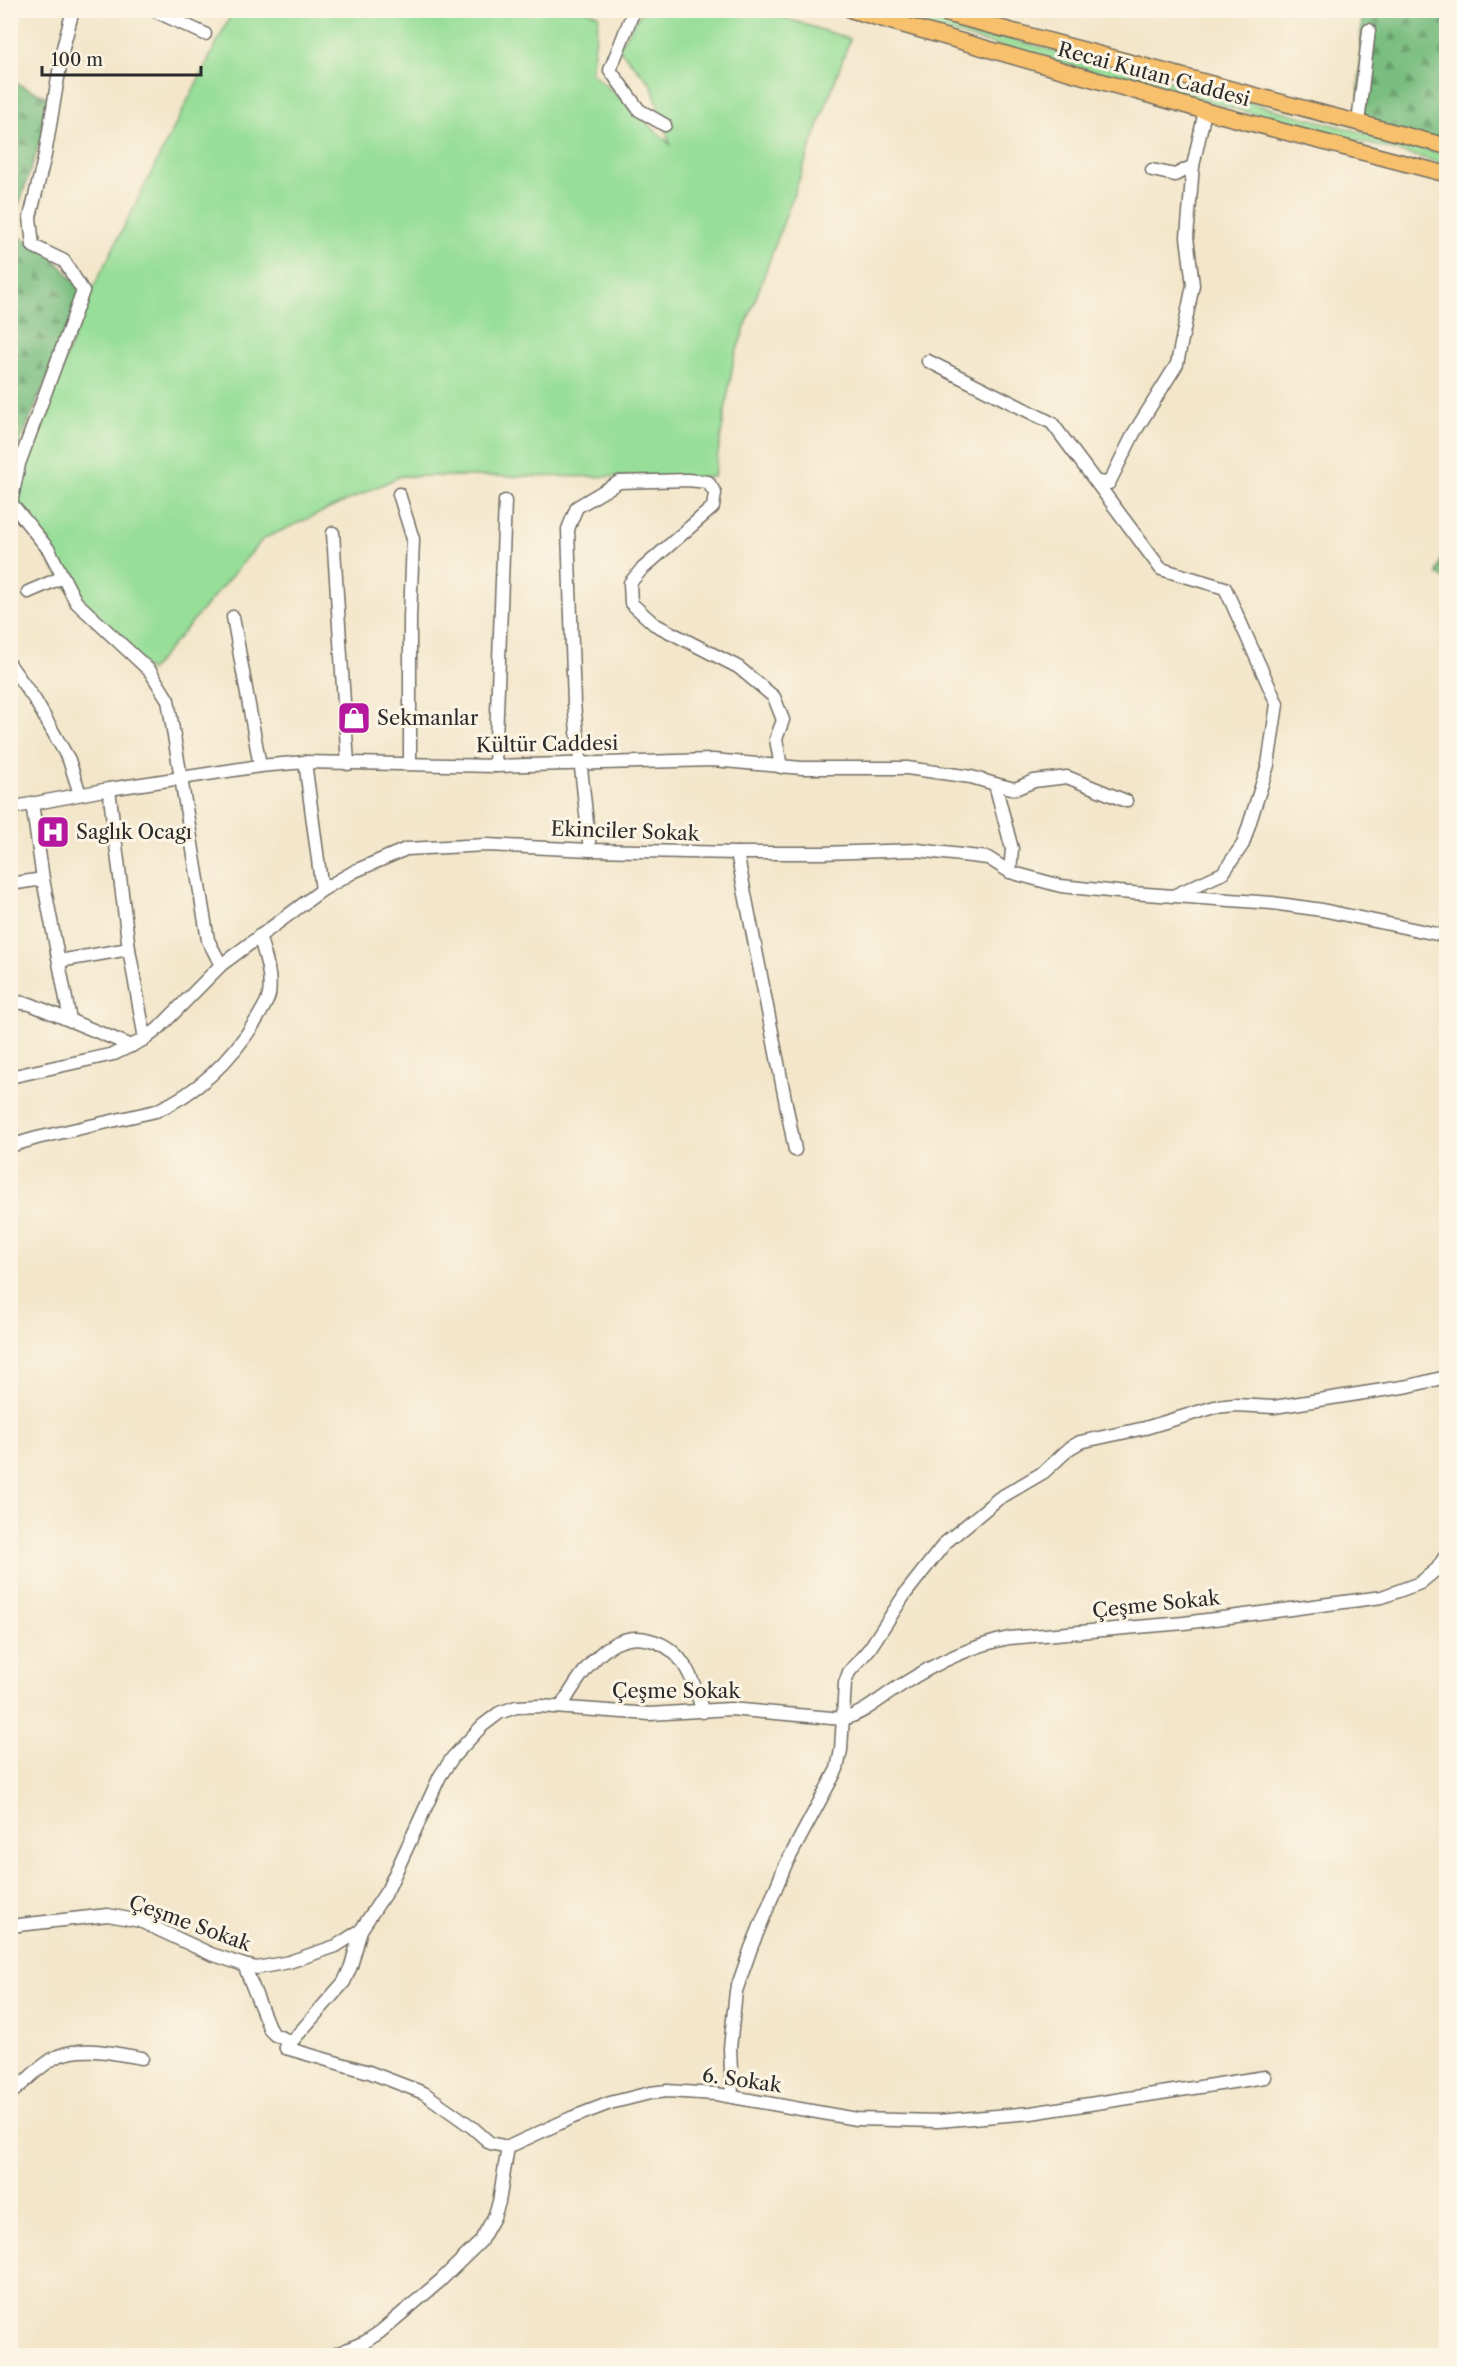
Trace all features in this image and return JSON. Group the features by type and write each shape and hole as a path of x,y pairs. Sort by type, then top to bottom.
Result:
{"main road":[{"name":"Recai Kutan Caddesi","path":"851,10 1205,111 1446,174"},
{"name":"Recai Kutan Caddesi","path":"932,10 1446,146"}],"street":[{"path":"73,10 63,48 45,155 30,217 33,246 64,261 83,291 19,464 11,503 49,550 76,602 150,671 168,699 208,940 221,965"},
{"path":"153,10 205,34"},
{"path":"634,10 610,70 639,110 664,125"},
{"path":"1358,123 1369,30"},
{"path":"1098,482 1109,483 1134,433 1177,364 1193,285 1187,237 1193,166 1205,111"},
{"path":"1152,170 1175,175 1193,166"},
{"path":"928,361 1052,423 1161,569 1225,588 1277,704 1268,765 1243,843 1223,873 1172,897"},
{"path":"590,850 574,704 568,529 577,507 619,482 687,480 708,482 715,493 712,507 641,570 630,583 631,603 654,624 738,667 774,697 783,720 776,739 781,767"},
{"path":"399,494 413,539 410,618 410,763"},
{"path":"495,766 505,501"},
{"path":"333,533 348,764"},
{"path":"28,592 63,577"},
{"path":"233,616 260,766"},
{"path":"10,665 35,700 69,760 80,794"},
{"name":"Kültür Caddesi","path":"10,808 109,789 260,766 304,762 495,766 713,760 781,767 907,768 971,777 1015,789 1034,781 1067,777 1126,801"},
{"path":"304,762 322,890"},
{"path":"995,784 1012,849 1010,872"},
{"path":"109,789 129,949 145,1039"},
{"path":"32,803 43,879 70,1020"},
{"name":"Ekinciler Sokak","path":"10,1077 114,1054 145,1039 158,1029 221,965 322,890 355,870 406,849 488,845 590,850 822,853 917,849 988,858 1010,872 1061,886 1172,897 1226,899 1322,910 1446,936"},
{"path":"737,853 795,1150"},
{"path":"10,884 43,879"},
{"path":"10,1146 156,1111 173,1104 219,1068 240,1045 269,996 267,961 259,936"},
{"path":"59,961 129,949"},
{"path":"10,1001 30,1004 132,1046"},
{"path":"732,2095 730,2048 736,1991 785,1866 837,1769 842,1750 845,1683 849,1672 870,1648 906,1594 945,1543 998,1499 1044,1472 1080,1442 1145,1428 1215,1407 1235,1405 1274,1407 1409,1386 1446,1377"},
{"name":"Çeşme Sokak","path":"10,1926 89,1916 123,1917 140,1921 211,1954 244,1965 257,1968 290,1962 336,1946 362,1930 388,1889 427,1802 453,1757 482,1726 499,1713 516,1707 561,1707 640,1714 730,1709 843,1719 857,1716 911,1679 983,1644 1009,1638 1184,1623 1382,1597 1420,1583 1437,1569 1446,1555"},
{"path":"561,1707 575,1683 592,1662 616,1642 638,1638 660,1643 681,1659 688,1670 703,1712"},
{"path":"286,2048 344,1982 362,1930"},
{"path":"244,1965 270,2030 285,2039 286,2048"},
{"path":"286,2048 369,2072 424,2093 472,2127 490,2143 508,2147 499,2202 494,2217 480,2242 440,2281 380,2332 357,2346 332,2355"},
{"path":"10,2094 47,2063 59,2056 92,2050 142,2058"},
{"name":"6. Sokak","path":"508,2147 571,2118 630,2097 667,2091 732,2095 856,2119 938,2121 1031,2113 1265,2077"}],"green space":[{"path":"584,10 599,15 591,72 670,144 651,84 618,48 642,11 763,11 850,39 734,358 714,477 401,476 263,539 150,671 76,602 11,503 91,292 233,11"},
{"path":"872,11 906,11 1446,155 1446,164 1120,79"},
{"path":"1362,11 1446,11 1446,147 1358,123"},
{"path":"11,81 54,100 11,229"},
{"path":"11,232 51,255 83,291 11,465"},
{"path":"1446,539 1446,580 1437,574"}],"place":[{"name":"Sekmanlar","path":"354,718"},
{"name":"Saglık Ocagı","path":"53,832"}]}
